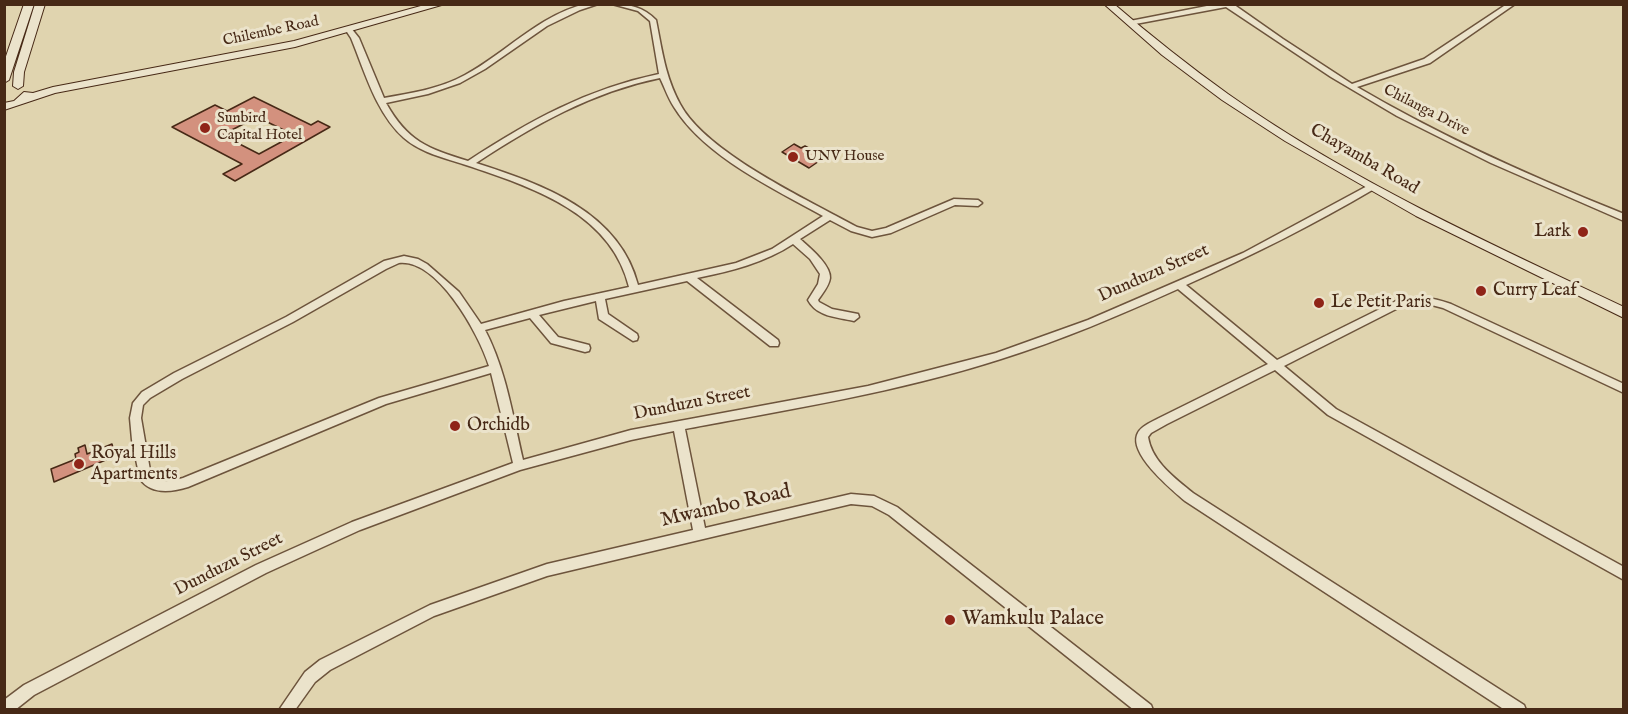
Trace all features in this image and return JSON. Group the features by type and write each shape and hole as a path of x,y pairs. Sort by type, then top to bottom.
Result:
{"main road":[{"path":"4,80 29,4"},
{"path":"4,118 29,92 22,87 19,72 40,4"},
{"name":"Chilembe Road","path":"106,79 275,48 441,4"},
{"name":"Chayamba Road","path":"1108,4 1230,98 1371,187 1623,313"},
{"path":"4,87 106,79"},
{"path":"4,107 40,93 106,79"}],"street":[{"path":"382,101 438,88 466,77 564,13 595,4"},
{"path":"615,4 640,10 653,20 663,75 677,106 717,149 768,182 830,216 863,232 880,233 954,202 978,203"},
{"path":"1352,86 1427,61 1512,4"},
{"path":"1130,23 1229,5"},
{"name":"Chilanga Drive","path":"1229,5 1352,86 1412,120 1537,181 1623,218"},
{"path":"349,29 382,101 399,128 414,141 433,151 548,192 583,212 603,231 626,263 634,289"},
{"path":"469,164 540,118 572,102 619,85 663,75"},
{"name":"Dunduzu Street","path":"4,709 29,690 269,565 356,526 519,466 631,435 868,390 960,368 1043,341 1180,285 1279,239 1371,187"},
{"path":"480,328 600,297 748,263 795,240 830,216"},
{"path":"795,240 806,249 825,273 825,279 813,300 814,305 820,309 854,317"},
{"path":"495,368 383,401 184,483 161,487 154,486 146,479 135,414 143,398 177,377 306,311 390,263 406,259 428,270 457,295 480,328 495,368 519,466"},
{"path":"690,278 774,343"},
{"path":"1180,285 1312,398 1352,424 1623,574"},
{"path":"600,297 603,316 633,337"},
{"path":"1519,710 1198,503 1172,482 1155,464 1142,443 1142,436 1147,430 1400,303 1421,299 1448,306 1623,389"},
{"path":"532,314 555,340 585,348"},
{"path":"679,426 700,533"},
{"name":"Mwambo Road","path":"286,710 310,677 325,665 430,611 547,570 851,499 874,501 893,511 1146,710"},
{"name":"Dunduzu Street","path":"4,698 29,690"}],"building":[{"name":"Sunbird Capital Hotel","path":"254,97 311,125 318,121 330,127 235,181 223,174 242,164 172,127 215,105 227,111","holes":["257,117 294,135 259,154 222,135"]},
{"path":"794,144 801,148 805,146 825,157 809,168 782,152"},
{"name":"Royal Hills Apartments","path":"112,444 115,456 54,482 51,469 76,459 75,454 79,452 78,448 85,445 87,454"}],"place":[{"name":"Sunbird Capital Hotel","path":"205,128"},
{"name":"UNV House","path":"793,157"},
{"name":"Lark","path":"1583,232"},
{"name":"Curry Leaf","path":"1481,291"},
{"name":"Le Petit Paris","path":"1319,303"},
{"name":"Orchidb","path":"455,426"},
{"name":"Royal Hills Apartments","path":"79,464"},
{"name":"Wamkulu Palace","path":"950,620"}]}
